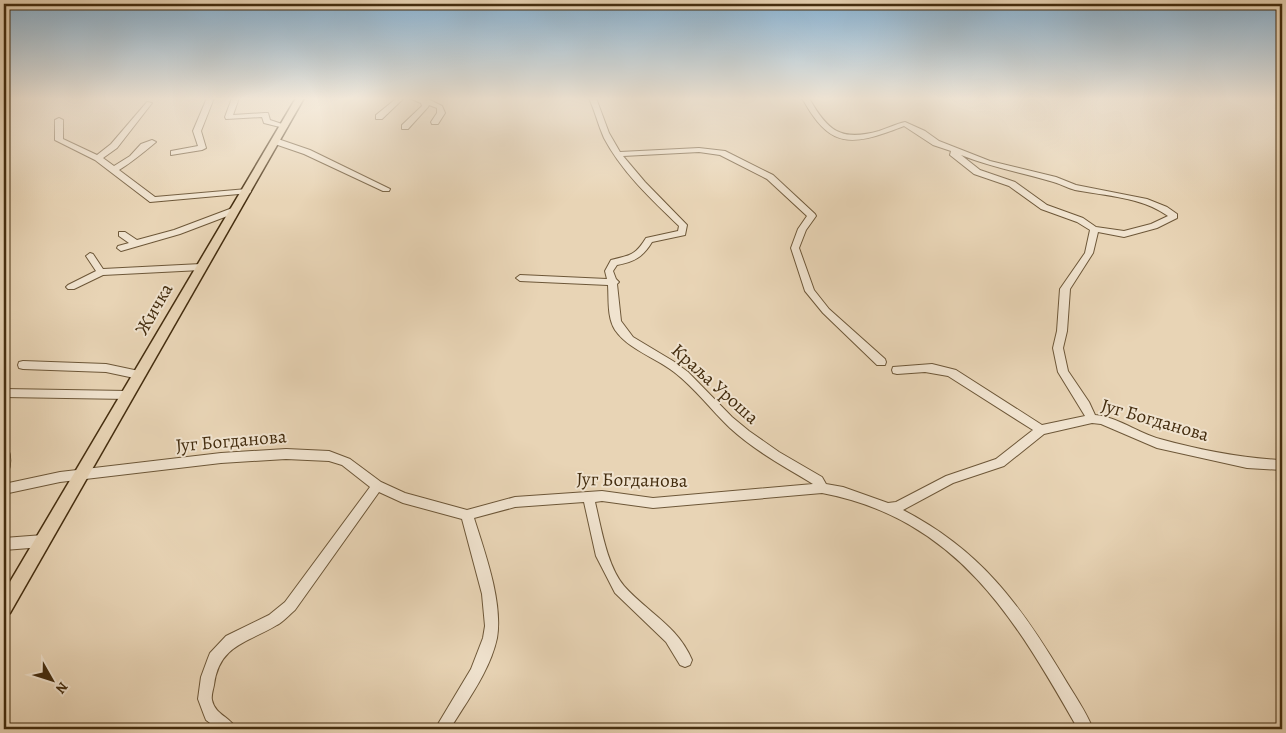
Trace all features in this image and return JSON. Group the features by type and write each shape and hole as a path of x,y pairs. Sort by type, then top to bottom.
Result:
{"main road":[{"name":"Жичка","path":"4,605 280,132"}],"street":[{"path":"59,132 59,140 98,158 153,200 246,191"},
{"path":"98,158 114,146 125,132"},
{"path":"174,153 202,148 197,132"},
{"path":"606,132 619,154 713,151 732,157 770,177 812,216 802,229 795,248 810,291 826,311 881,362"},
{"path":"831,132 848,138 867,136 879,132"},
{"path":"921,132 936,144 977,172 1012,184 1044,207 1080,220 1094,229 1124,234 1154,226 1174,216 1164,209 1144,201 1091,191 1028,172 996,166 936,144"},
{"path":"275,141 307,152 386,189"},
{"path":"113,170 133,158 144,146 152,142"},
{"name":"Краља Уроша","path":"619,154 647,190 683,225 682,233 649,240 641,254 631,260 614,262 609,271 614,282 615,319 624,334 677,368 735,426 753,441 818,481 822,488"},
{"path":"121,248 177,232 235,210"},
{"path":"1092,419 1063,372 1058,348 1062,331 1065,289 1089,253 1094,229"},
{"path":"122,234 135,243"},
{"path":"90,256 101,272"},
{"path":"71,287 101,272 201,267"},
{"path":"520,278 614,282"},
{"path":"23,365 106,368 139,375"},
{"path":"897,370 917,367 940,368 952,373 1041,430"},
{"path":"4,393 128,395"},
{"name":"Југ Богданова","path":"888,508 904,505 950,479 1000,463 1041,430 1092,419 1102,420 1150,440 1186,450 1247,464 1282,465"},
{"path":"4,452 4,468"},
{"name":"Југ Богданова","path":"4,489 60,477 221,458 286,454 328,456 346,462 378,486 404,498 467,515 515,502 602,496 653,503 822,488 843,492 888,508 940,535 974,563 999,591 1038,648 1086,729"},
{"path":"229,729 211,715 205,700 208,677 215,658 231,641 274,620 290,606 378,486"},
{"path":"588,497 602,556 619,589 671,637 685,660"},
{"path":"442,729 478,671 490,637 489,598 467,515"},
{"path":"4,544 43,541"}]}
